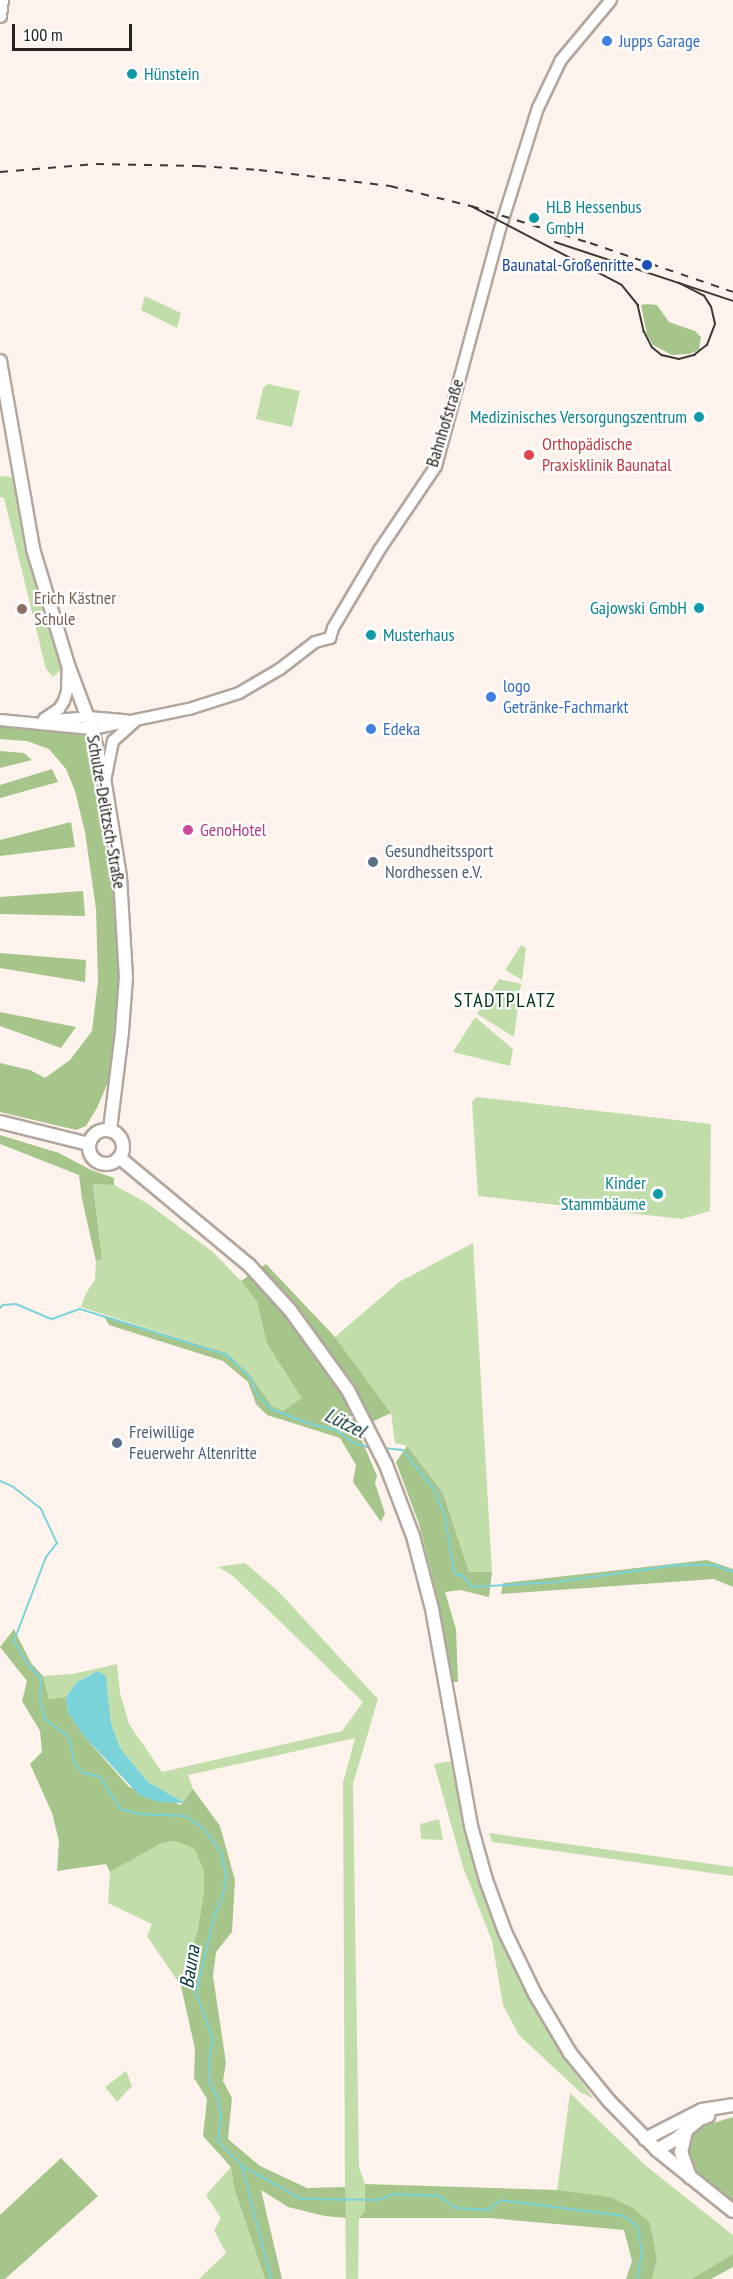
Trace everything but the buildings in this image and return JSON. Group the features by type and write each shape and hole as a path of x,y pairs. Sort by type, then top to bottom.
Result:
{"main road":[{"path":"0,16 2,0"},
{"name":"Schulze-Delitzsch-Straße","path":"0,361 33,549 68,665 90,723 105,784 120,877 126,956 123,1024 110,1130"},
{"path":"0,1122 89,1144"},
{"path":"110,1130 123,1141 123,1153 120,1158 110,1164 99,1163 91,1155 89,1144 94,1135 110,1130"},
{"path":"120,1158 249,1265 290,1310 332,1363 369,1427 410,1527 425,1581 471,1826 486,1880 505,1932 535,1994 570,2053 609,2102 657,2150 733,2211"},
{"path":"645,2139 702,2110 733,2105"},
{"path":"657,2150 700,2119 733,2110"},
{"path":"687,2129 681,2152 692,2180"}],"street":[{"name":"Bahnhofstraße","path":"0,720 90,723 135,721 189,709 239,693 280,669 315,642 330,638 333,628 380,549 436,466 500,229 538,108 561,60 611,0"},
{"path":"36,722 51,717 59,709 67,691 68,665"},
{"path":"105,784 113,741 135,721"}],"green space":[{"path":"145,296 181,313 177,328 141,310"},
{"path":"641,305 657,305 669,322 695,331 701,337 699,350 689,354 672,355 653,345 647,335"},
{"path":"268,384 300,391 292,427 256,419 263,388"},
{"path":"0,476 14,477 28,549 61,670 53,677 46,669 4,498 0,497"},
{"path":"0,725 84,733 112,878 121,957 109,1080 86,1126 76,1130 0,1112 0,1063 30,1070 45,1078 70,1060 92,1031 98,981 96,909 85,832 75,791 66,769 49,749 27,741 0,739"},
{"path":"0,751 24,753 32,760 0,768"},
{"path":"52,769 58,782 0,798 0,785"},
{"path":"71,822 75,847 0,856 0,840"},
{"path":"83,891 85,916 0,914 0,897"},
{"path":"521,945 526,948 522,980 505,970"},
{"path":"0,953 86,960 85,982 0,968"},
{"path":"499,979 521,984 514,1037 477,1014"},
{"path":"0,1012 76,1027 61,1048 0,1026"},
{"path":"475,1017 513,1049 510,1066 453,1052"},
{"path":"477,1097 711,1124 710,1211 682,1219 478,1196 472,1102"},
{"path":"0,1135 59,1153 91,1170 114,1178 114,1185 93,1184 102,1259 96,1261 79,1175 0,1144"},
{"path":"93,1184 114,1185 147,1203 213,1252 241,1281 257,1302 267,1344 303,1398 283,1411 272,1406 250,1375 227,1353 81,1307 86,1293 95,1280 96,1261 102,1259"},
{"path":"473,1243 492,1572 469,1572 443,1493 407,1446 395,1443 391,1413 335,1337 399,1282"},
{"path":"266,1264 335,1337 391,1413 357,1429 377,1476 375,1483 385,1513 381,1522 353,1482 356,1465 340,1438 267,1415 256,1404 248,1382 223,1361 109,1325 103,1315 227,1353 250,1375 272,1406 283,1411 302,1398 267,1344 257,1302 241,1281"},
{"path":"407,1446 443,1493 469,1572 492,1572 489,1597 460,1590 445,1592 456,1629 458,1682 450,1682 436,1592 419,1524 396,1462"},
{"path":"707,1560 733,1569 733,1587 714,1579 501,1594 503,1583"},
{"path":"245,1563 278,1591 378,1699 353,1784 359,2167 365,2184 365,2211 359,2218 358,2279 346,2279 345,2187 343,1783 355,1738 188,1775 193,1789 185,1803 148,1782 120,1748 111,1723 106,1676 91,1674 77,1682 66,1697 49,1699 43,1676 73,1674 117,1664 120,1693 129,1724 162,1772 342,1731 363,1702 233,1576 218,1567"},
{"path":"14,1629 31,1663 43,1676 49,1699 66,1697 68,1712 83,1735 129,1787 181,1805 193,1789 220,1826 235,1880 232,1932 216,1952 213,1976 226,2063 223,2081 232,2098 228,2139 260,2166 307,2188 345,2187 346,2218 325,2216 288,2207 261,2190 282,2279 265,2279 234,2188 231,2167 203,2136 207,2099 194,2078 195,2049 181,1986 198,1929 204,1891 204,1871 194,1848 174,1841 160,1844 110,1872 106,1864 57,1871 59,1841 52,1813 30,1764 42,1752 40,1731 22,1701 27,1681 0,1647"},
{"path":"451,1761 464,1829 500,1935 521,1979 566,2061 594,2099 580,2092 519,2035 503,2005 492,1941 463,1867 434,1764"},
{"path":"439,1819 443,1840 421,1839 420,1824"},
{"path":"489,1833 733,1867 733,1876 492,1842"},
{"path":"174,1841 194,1848 204,1871 204,1891 198,1929 181,1986 147,1936 152,1924 108,1903 110,1872 160,1844"},
{"path":"126,2071 132,2086 117,2102 105,2087"},
{"path":"570,2093 645,2165 733,2235 733,2254 691,2279 652,2279 657,2260 610,2197 557,2191"},
{"path":"733,2117 733,2204 696,2176 686,2152 691,2135 703,2126"},
{"path":"61,2158 98,2196 5,2279 0,2279 0,2215"},
{"path":"231,2167 234,2188 265,2279 199,2279 226,2253 214,2230 221,2218 206,2195"},
{"path":"365,2184 557,2190 610,2197 633,2208 650,2223 657,2260 652,2279 626,2279 632,2261 624,2230 489,2218 359,2218 365,2211"},
{"path":"733,2254 733,2267 711,2279 691,2279"}],"water":[{"path":"98,1671 106,1676 111,1723 120,1748 148,1782 185,1803 159,1802 139,1795 83,1735 68,1712 66,1697 77,1682"}],"waterway":[{"name":"Lützel","path":"0,1308 3,1305 16,1304 52,1319 80,1309 227,1355 250,1377 257,1394 271,1409 307,1423 336,1430 354,1443 371,1448"},
{"name":"Lützel","path":"383,1448 403,1450 435,1491 444,1513 455,1574 463,1576 472,1587 556,1582 678,1565 713,1565 733,1572"},
{"name":"Bauna","path":"0,1481 12,1486 41,1509 57,1543 46,1557 14,1641 29,1666 41,1678 40,1700 45,1719 69,1737 74,1761 83,1773 100,1777 121,1809 139,1814 186,1816 205,1830 222,1853 226,1877 223,1895 214,1917 196,1993 213,2039 209,2061 210,2083 218,2098 221,2116 218,2141 242,2166 301,2199 377,2200 394,2194 440,2196 455,2208 488,2210 501,2200 624,2216 637,2226 642,2252 637,2279"},
{"path":"242,2166 271,2279"}],"tram line":[{"path":"471,206 622,285 638,305 644,331 652,347 662,355 679,359 694,355 707,345 715,324 711,307 704,296 679,283"},
{"path":"555,242 733,301"}],"railway":[{"path":"0,172 96,164 198,166 259,170 390,186 471,206 590,243 733,292"}],"place":[{"name":"Jupps Garage","path":"607,41"},
{"name":"Hünstein","path":"132,74"},
{"name":"HLB Hessenbus GmbH","path":"534,218"},
{"name":"Baunatal-Großenritte","path":"647,265"},
{"name":"Medizinisches Versorgungszentrum","path":"699,417"},
{"name":"Orthopädische Praxisklinik Baunatal","path":"529,455"},
{"name":"Gajowski GmbH","path":"699,608"},
{"name":"Erich Kästner Schule","path":"22,609"},
{"name":"Musterhaus","path":"371,635"},
{"name":"logo Getränke-Fachmarkt","path":"491,697"},
{"name":"Edeka","path":"371,729"},
{"name":"GenoHotel","path":"188,830"},
{"name":"Gesundheitssport Nordhessen e.V.","path":"373,862"},
{"name":"Kinder Stammbäume","path":"658,1194"},
{"name":"Freiwillige Feuerwehr Altenritte","path":"117,1443"}],"district":[{"name":"STADTPLATZ","path":"505,1000"}]}
